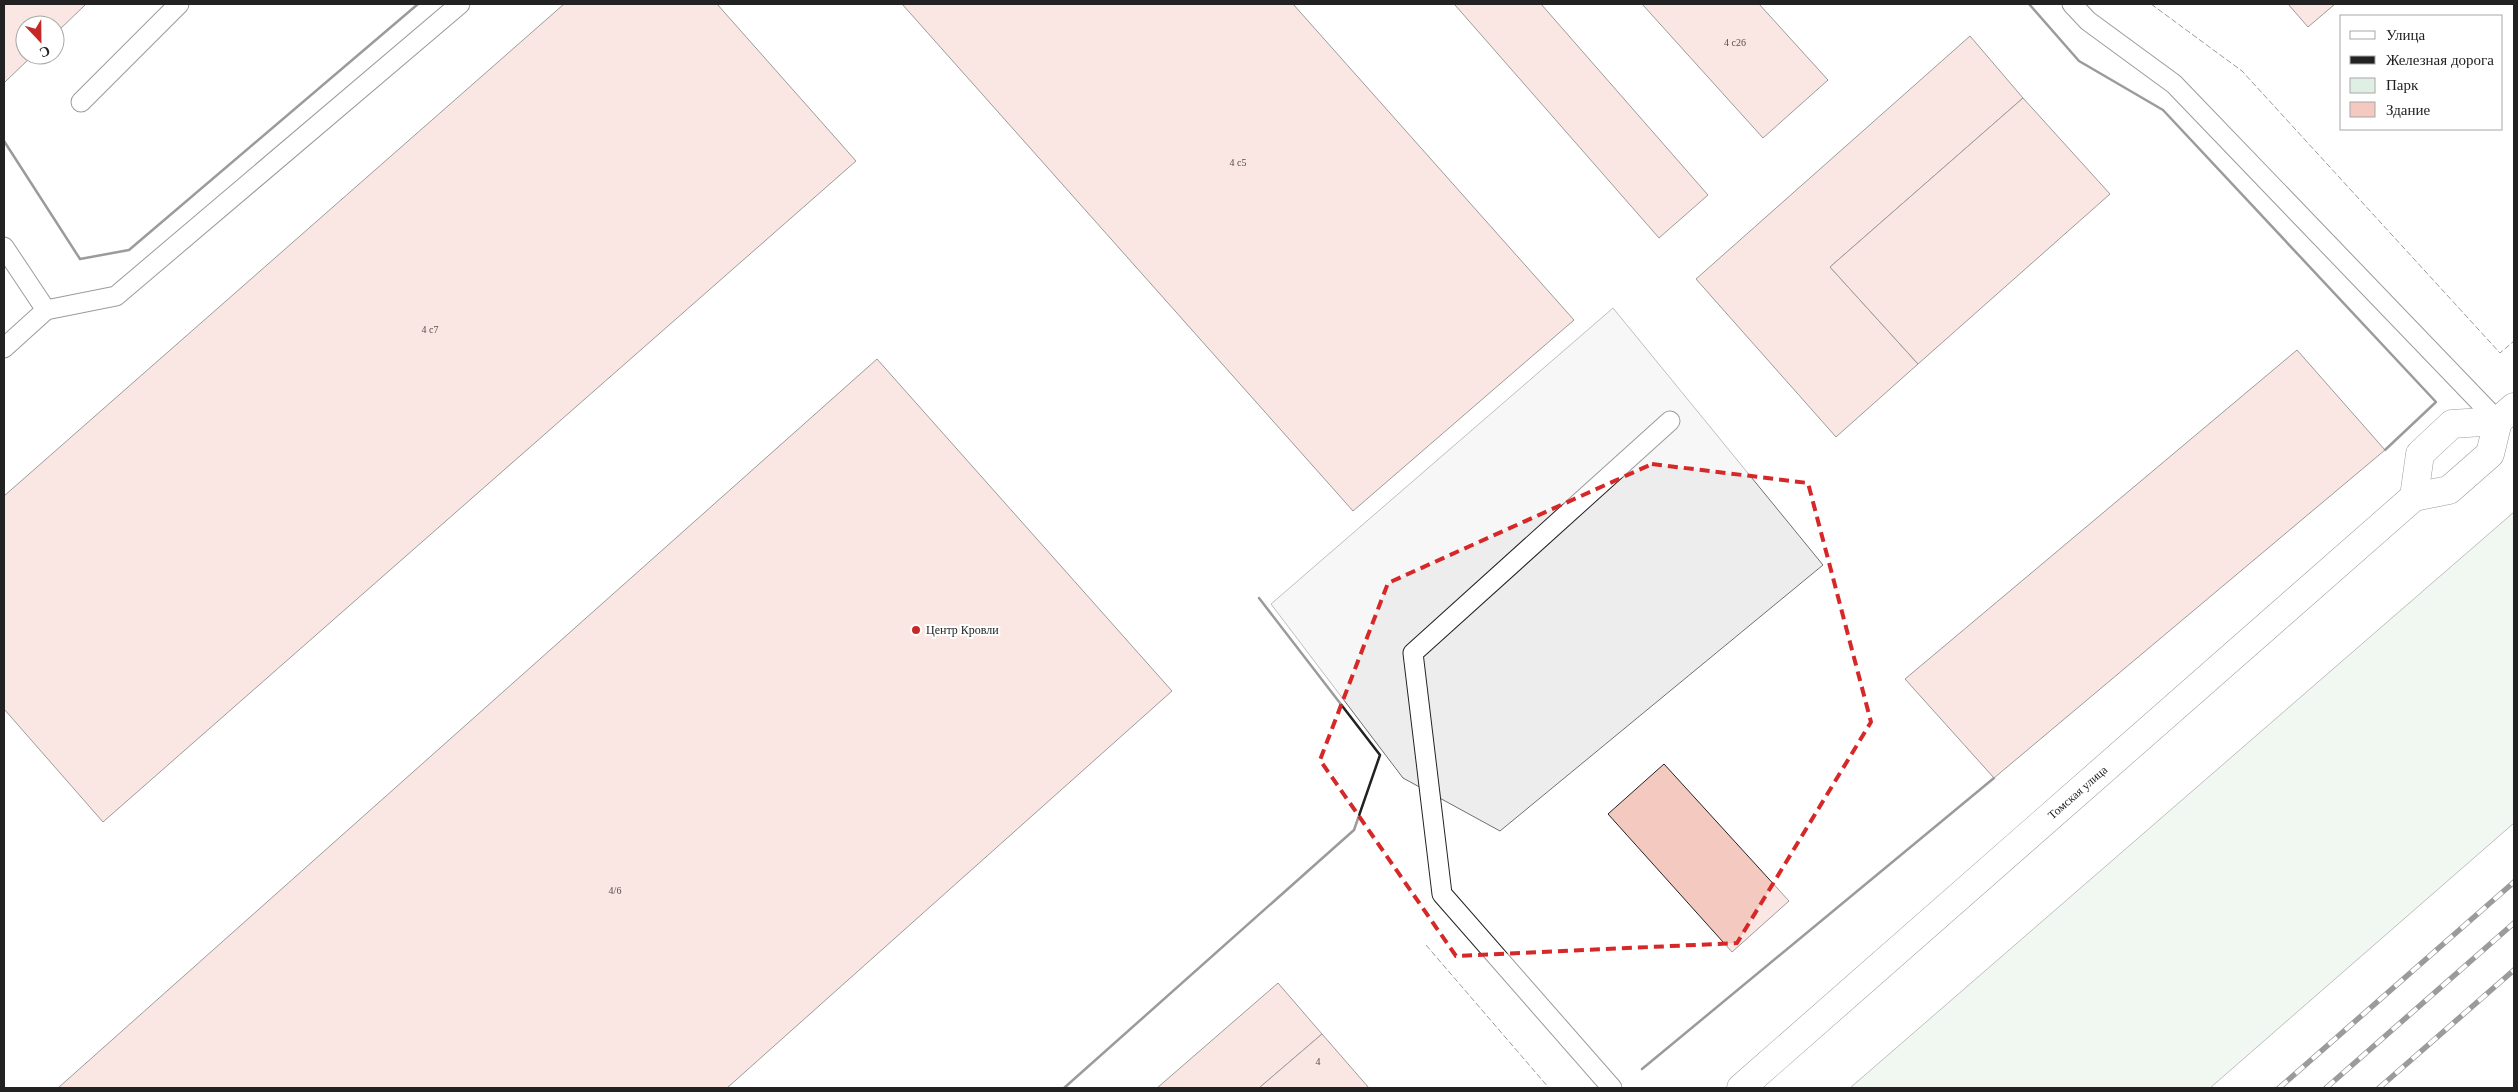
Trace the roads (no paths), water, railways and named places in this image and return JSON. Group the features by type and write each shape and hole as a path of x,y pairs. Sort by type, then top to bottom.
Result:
{"street":[{"path":"2414,497 2420,454 2452,424 2506,414"},
{"name":"Томская улица","path":"1741,1088 2414,497 2449,490 2490,454 2506,414"}],"lane":[{"path":"81,102 179,4"},
{"path":"4,348 46,310 116,296 460,4"},
{"path":"2072,4 2088,21 2174,84 2506,414"},
{"path":"4,247 46,310"},
{"path":"1612,1088 1442,894 1413,653 1670,421"}],"railway":[{"path":"2279,1088 2514,882"},
{"path":"2326,1088 2514,923"},
{"path":"2379,1088 2514,970"}],"place":[{"name":"Центр Кровли","path":"916,630"}]}
